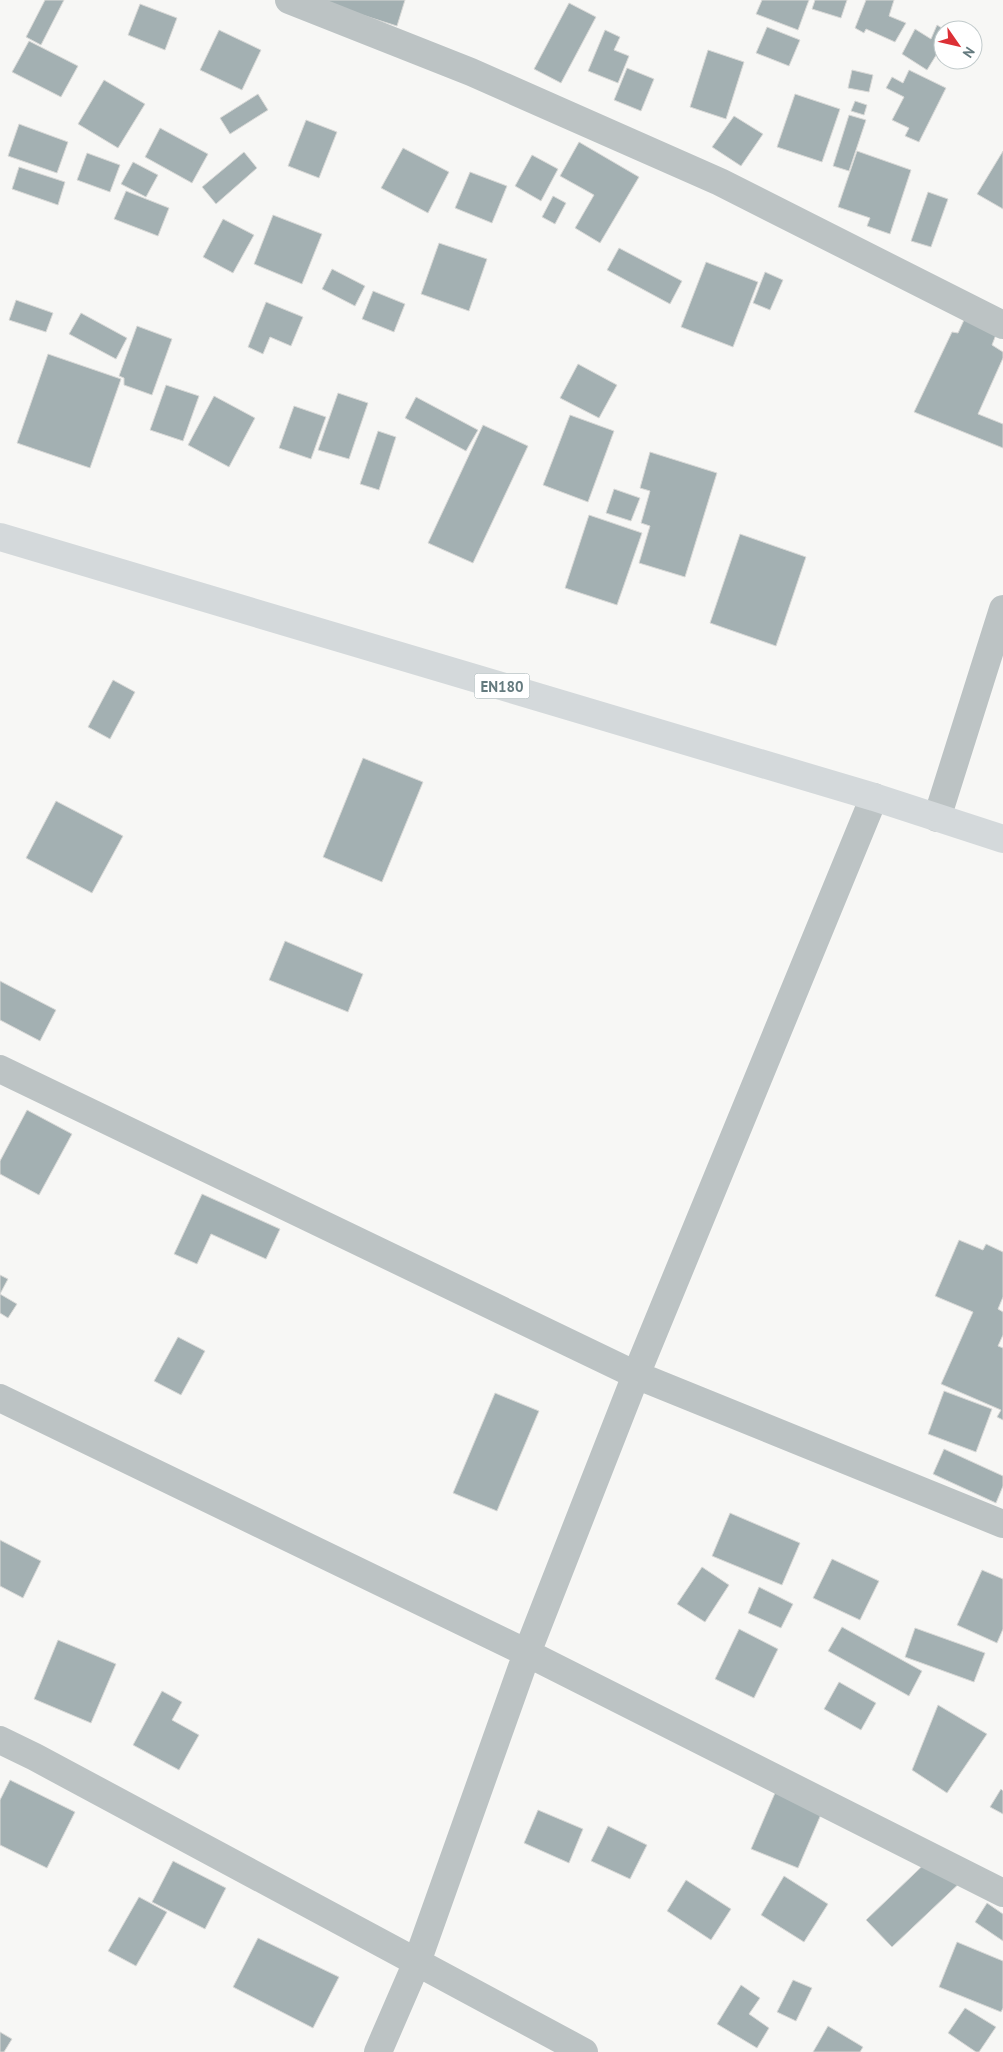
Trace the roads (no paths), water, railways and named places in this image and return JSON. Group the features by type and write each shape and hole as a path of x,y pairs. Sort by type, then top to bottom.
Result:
{"main road":[{"name":"EN180","path":"0,537 874,797 1003,839"}],"street":[{"path":"289,0 471,72 720,182 1003,324"},
{"path":"937,818 1003,610"},
{"path":"378,2052 417,1962 528,1653 636,1375 874,797"},
{"path":"0,1069 636,1375 1003,1524"},
{"path":"0,1398 528,1653 1003,1893"},
{"path":"0,1740 584,2052"}]}
